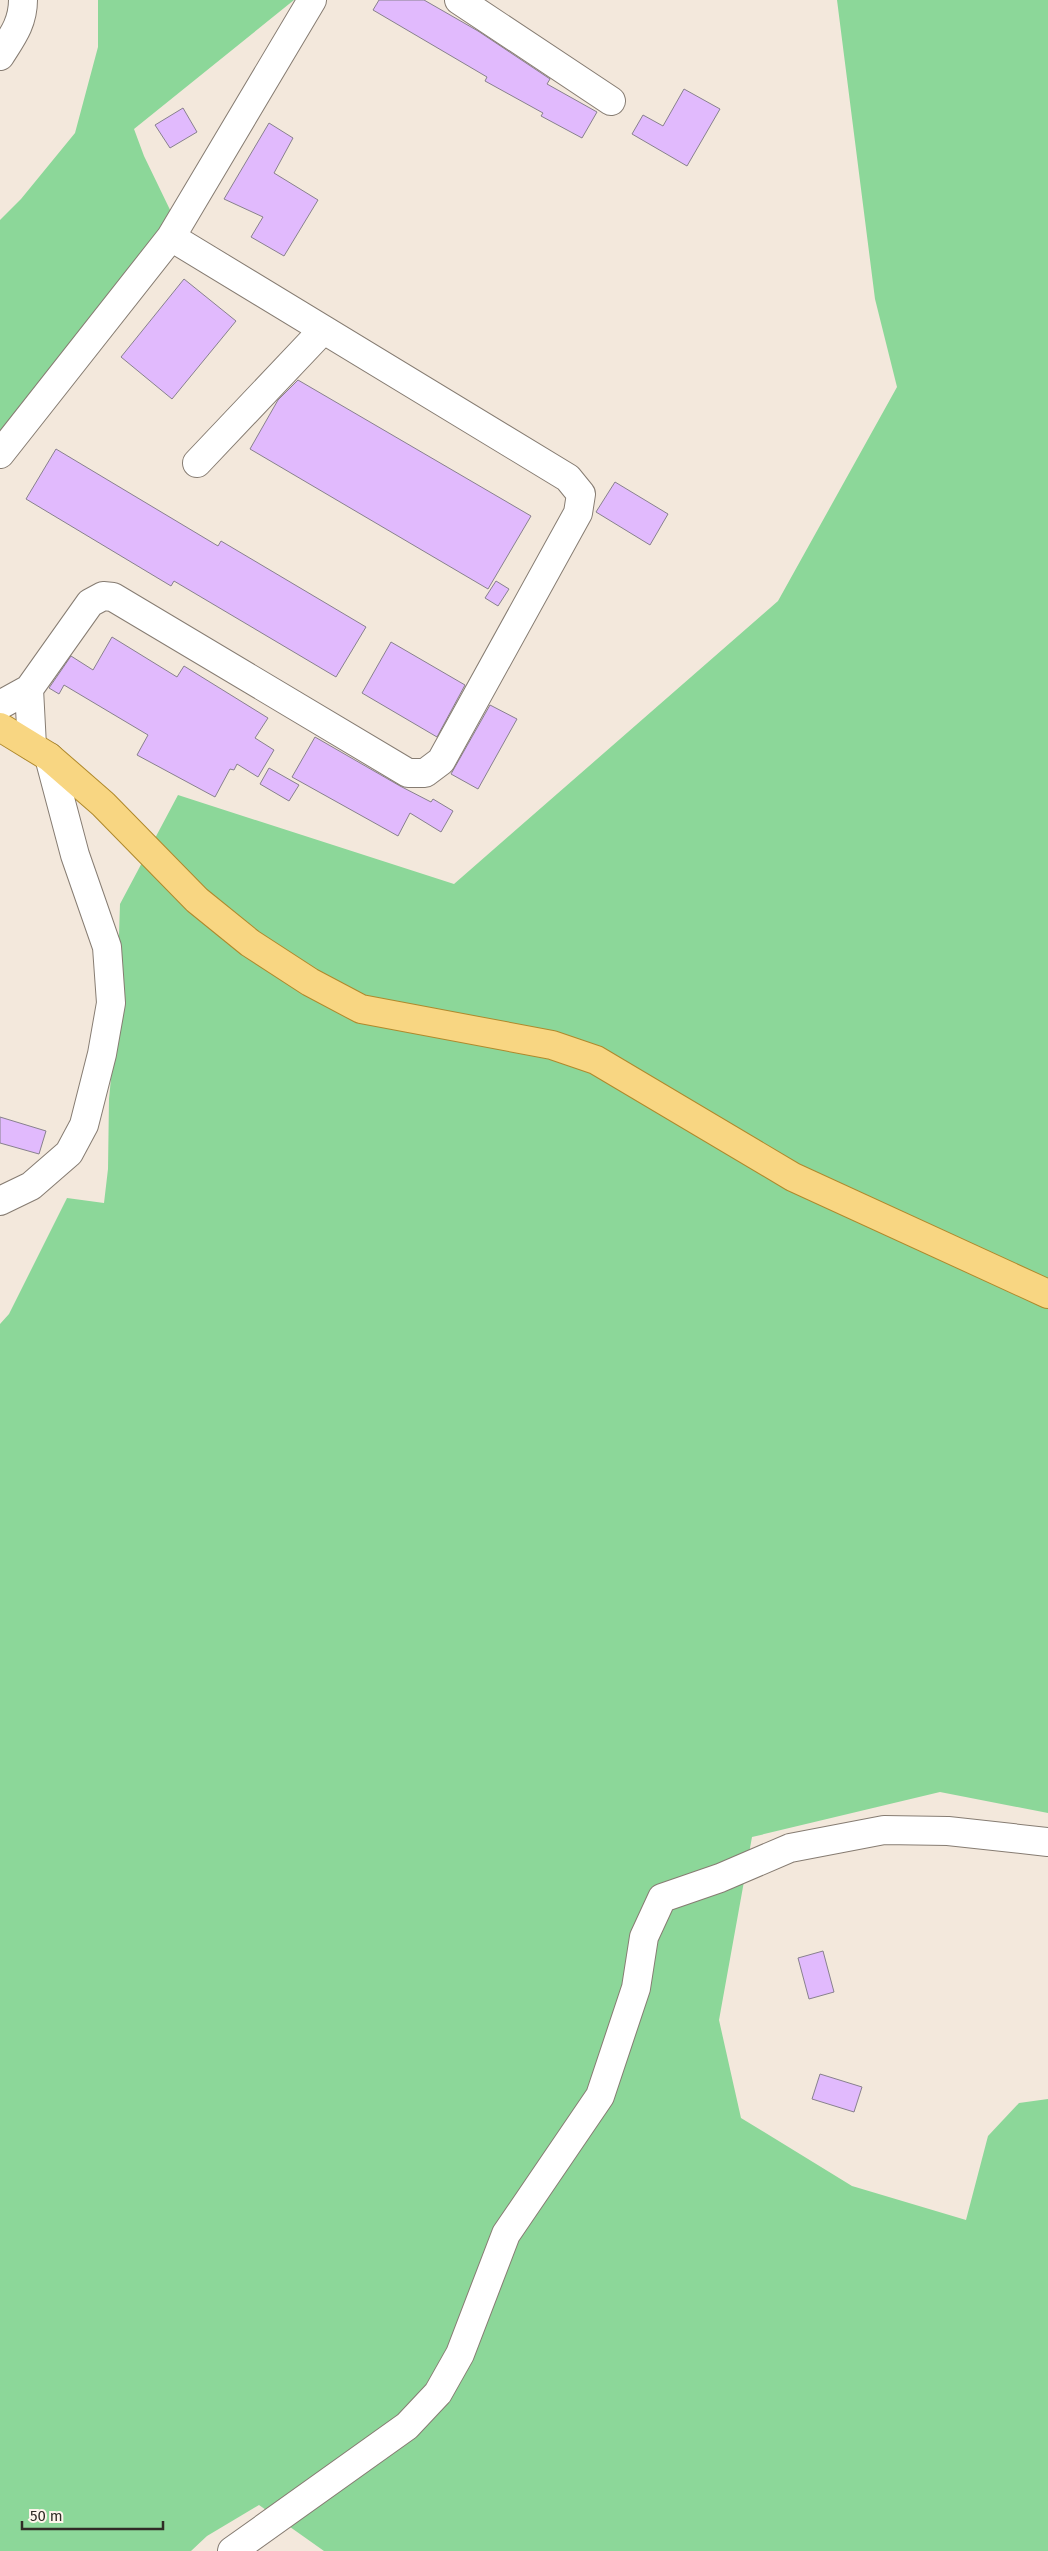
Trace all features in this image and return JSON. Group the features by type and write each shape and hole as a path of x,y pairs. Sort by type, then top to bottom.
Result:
{"main road":[{"path":"0,727 40,752 103,804 197,900 250,942 318,986 361,1009 552,1045 596,1060 793,1177 1048,1294"}],"lane":[{"path":"0,56 19,27 23,12 23,0"},
{"path":"0,454 171,237 312,0"},
{"path":"459,0 611,100"},
{"path":"0,705 29,689 90,603 102,596 113,597 408,773 425,773 441,761 578,513 581,494 568,478 171,237"},
{"path":"198,463 323,330"},
{"path":"0,1201 32,1186 69,1153 84,1125 102,1054 111,1003 107,947 40,752 29,689"},
{"path":"232,2551 407,2426 438,2394 460,2354 506,2234 600,2096 636,1988 644,1937 662,1898 720,1878 790,1848 884,1830 948,1831 1048,1842"}],"green space":[{"path":"98,0 294,0 134,129 144,156 173,216 0,438 0,220 21,199 75,133 98,47"},
{"path":"837,0 1048,0 1048,1813 940,1792 752,1837 719,2020 741,2118 852,2186 966,2220 988,2136 1019,2103 1048,2099 1048,2551 324,2551 259,2505 207,2536 191,2551 0,2551 0,1324 9,1314 67,1198 104,1203 108,1169 109,1099 116,1027 120,904 178,795 454,884 778,601 897,387 875,299"}],"building":[{"path":"379,0 424,0 478,31 550,79 547,84 597,112 582,138 541,116 543,113 485,81 487,77 373,10"},
{"path":"684,89 720,109 687,166 632,134 643,115 663,126"},
{"path":"183,108 197,132 170,148 155,125"},
{"path":"269,123 293,138 274,173 318,200 284,256 251,237 263,217 224,199"},
{"path":"184,279 236,321 172,399 121,357"},
{"path":"298,380 531,516 488,589 250,449 278,400"},
{"path":"56,449 218,546 221,541 366,627 336,677 174,581 171,586 26,499"},
{"path":"615,482 668,514 650,545 596,512"},
{"path":"496,581 509,589 498,606 485,598"},
{"path":"112,637 177,677 184,666 268,718 255,738 274,750 258,777 237,764 234,770 230,769 215,797 137,755 148,735 64,685 59,694 49,688 71,656 93,670"},
{"path":"391,642 465,685 437,737 362,693"},
{"path":"490,705 517,719 478,789 451,774"},
{"path":"315,737 400,786 431,802 433,799 453,811 441,832 410,813 398,836 292,777"},
{"path":"269,768 299,785 289,801 260,784"},
{"path":"0,1117 46,1131 39,1154 0,1143"},
{"path":"823,1951 834,1992 809,1999 798,1958"},
{"path":"820,2074 862,2087 854,2112 812,2099"}]}
